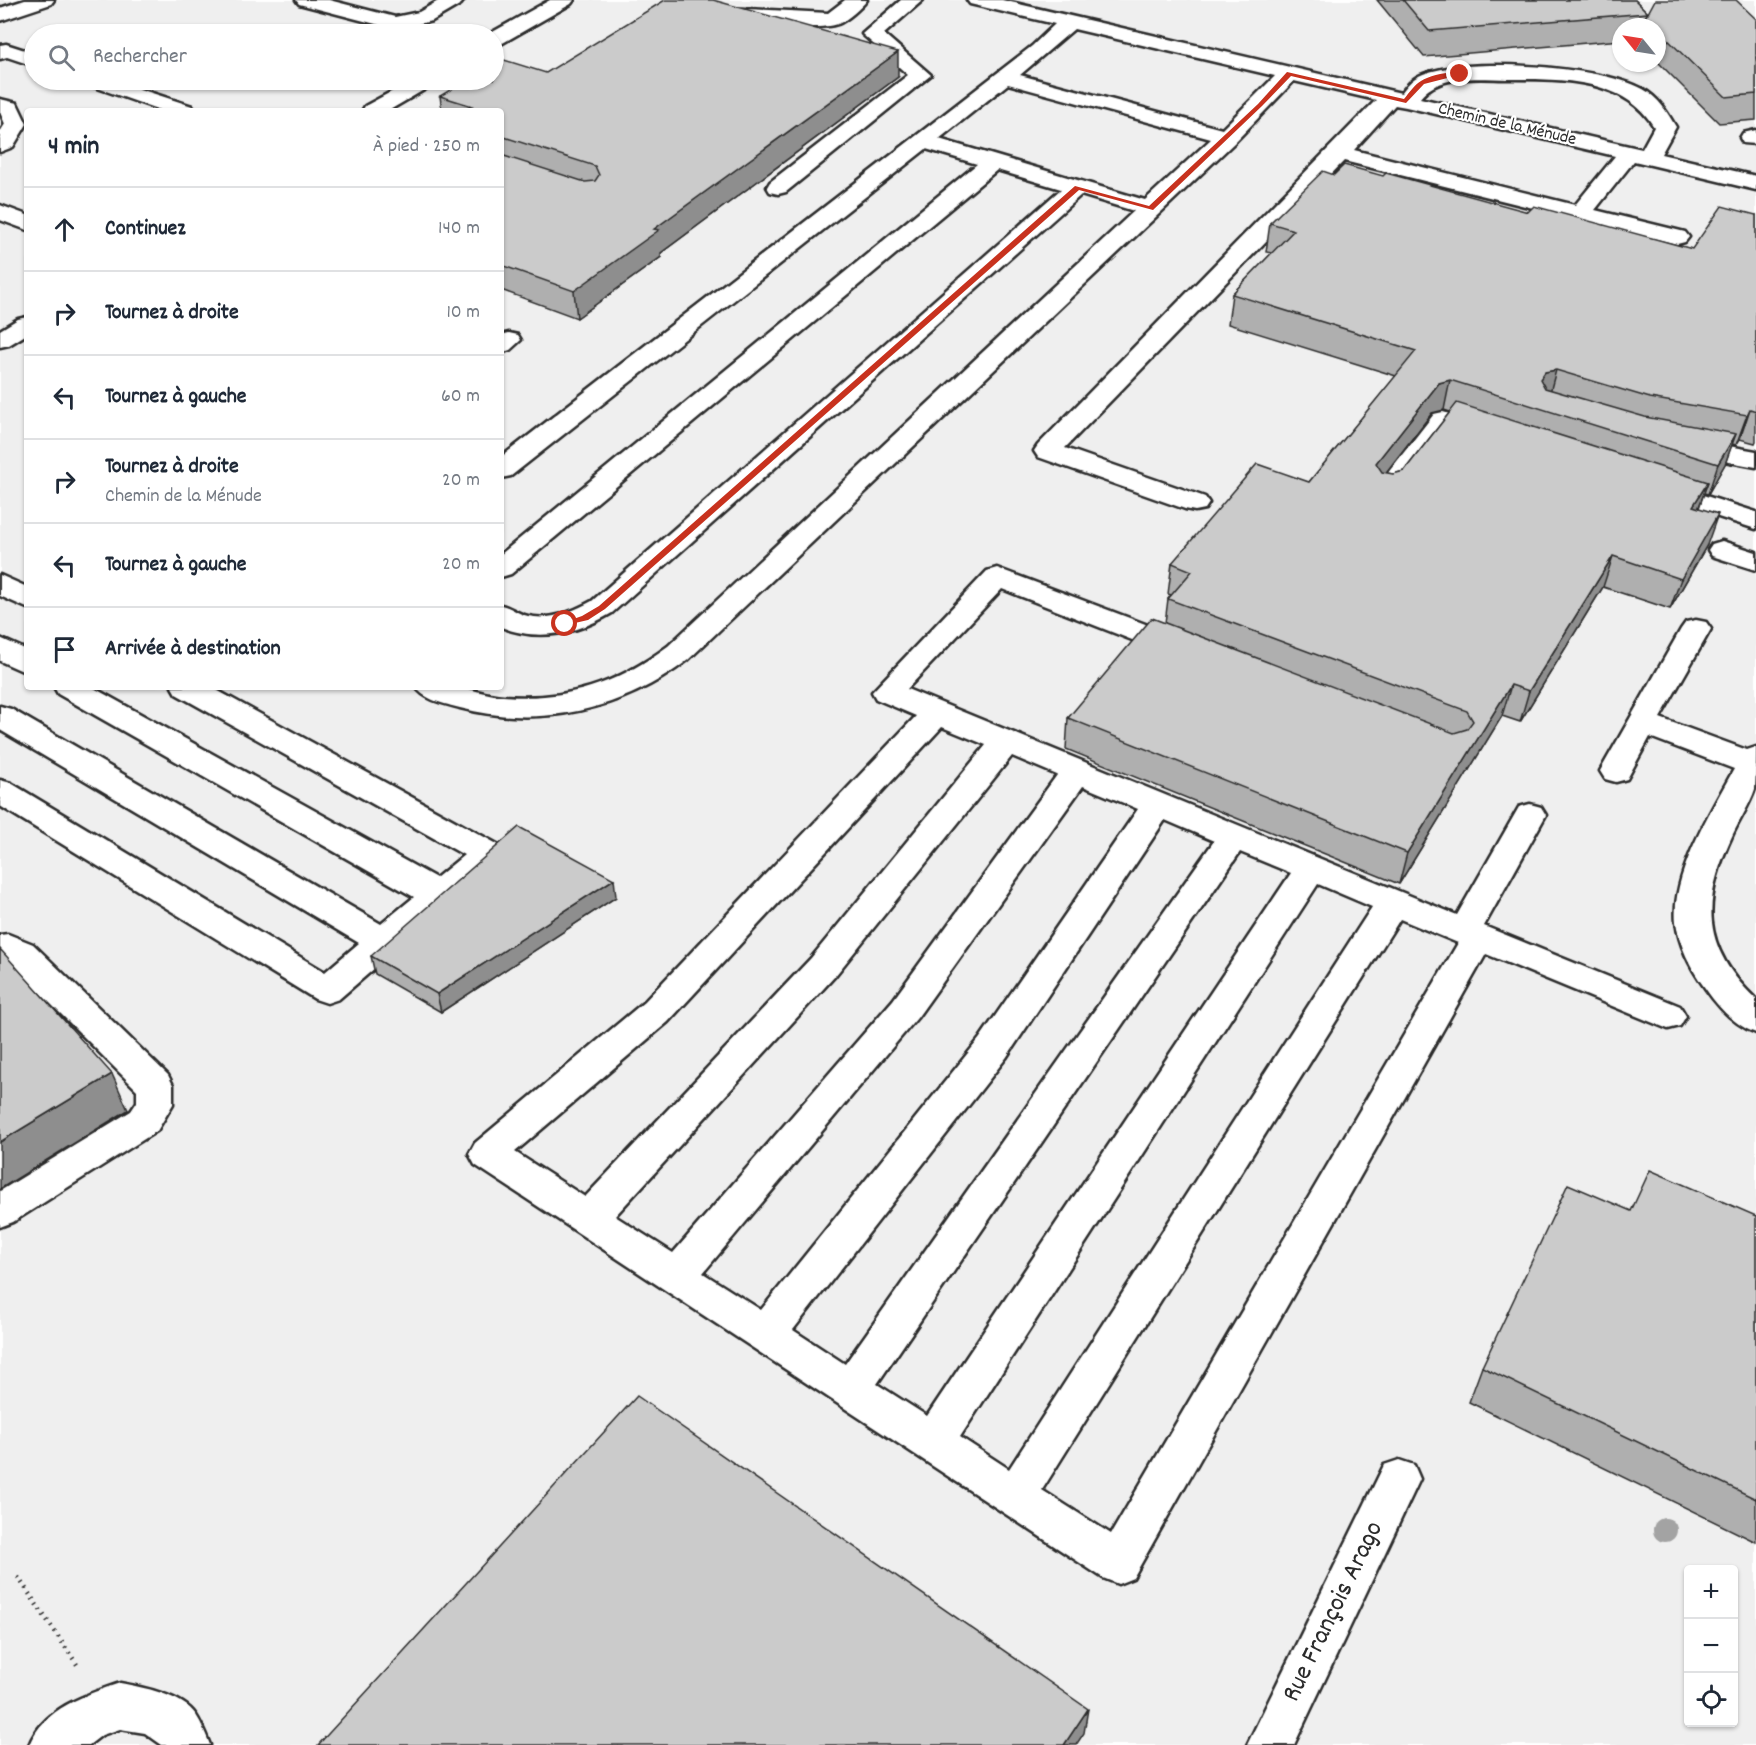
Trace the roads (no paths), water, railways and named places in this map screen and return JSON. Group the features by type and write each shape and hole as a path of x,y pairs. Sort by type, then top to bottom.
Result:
{"street":[{"path":"0,15 44,0"},
{"path":"306,0 395,23 425,17 454,0"},
{"path":"504,34 564,0"},
{"path":"711,9 730,15 809,20 833,19 857,0"},
{"path":"778,187 921,75 872,34 913,0"},
{"name":"Chemin de la Ménude","path":"977,0 1756,183"},
{"path":"504,468 1005,77 1070,22"},
{"path":"2,47 24,56"},
{"path":"1195,503 1047,451 1340,153 1398,99 1422,82 1439,76 1536,73 1593,79 1629,92 1656,107 1665,127 1639,156 1580,213"},
{"path":"438,690 476,702 513,706 550,705 587,698 622,687 653,672 687,645 1227,137 1289,74"},
{"path":"1005,77 1227,137"},
{"path":"114,90 148,106"},
{"path":"378,108 410,90"},
{"path":"0,105 9,108 15,124 6,142 0,145"},
{"path":"923,141 1150,209"},
{"path":"1340,153 1677,237"},
{"path":"504,566 994,162"},
{"path":"504,616 521,624 543,627 575,621 602,608 1077,187"},
{"path":"0,212 24,222"},
{"path":"0,319 24,310"},
{"path":"0,340 24,326"},
{"path":"1386,494 1443,420 1514,442"},
{"path":"1658,441 1756,459"},
{"path":"1634,481 1756,521"},
{"path":"1722,550 1756,561"},
{"path":"1206,657 997,577 887,692 1668,1016"},
{"path":"0,584 24,596"},
{"path":"1616,771 1696,629"},
{"path":"0,648 24,661"},
{"path":"74,690 438,895"},
{"path":"0,791 327,990 487,853 192,690"},
{"path":"937,713 656,1012 488,1154 1118,1563 1471,935 1530,815"},
{"path":"0,716 383,941"},
{"path":"1642,723 1754,761 1710,850 1697,885 1693,918 1700,948 1717,978 1742,1008 1756,1019"},
{"path":"588,1219 823,968 1006,742"},
{"path":"676,1277 905,1008 1077,771"},
{"path":"766,1335 993,1048 1158,805"},
{"path":"850,1390 1234,836"},
{"path":"933,1443 1311,868"},
{"path":"1015,1497 1393,902"},
{"path":"0,948 8,947 21,953 155,1085 155,1104 144,1121 0,1211"},
{"name":"Rue François Arago","path":"1270,1745 1399,1479"},
{"path":"52,1745 88,1717 120,1706 153,1712 178,1729 187,1745"}]}
